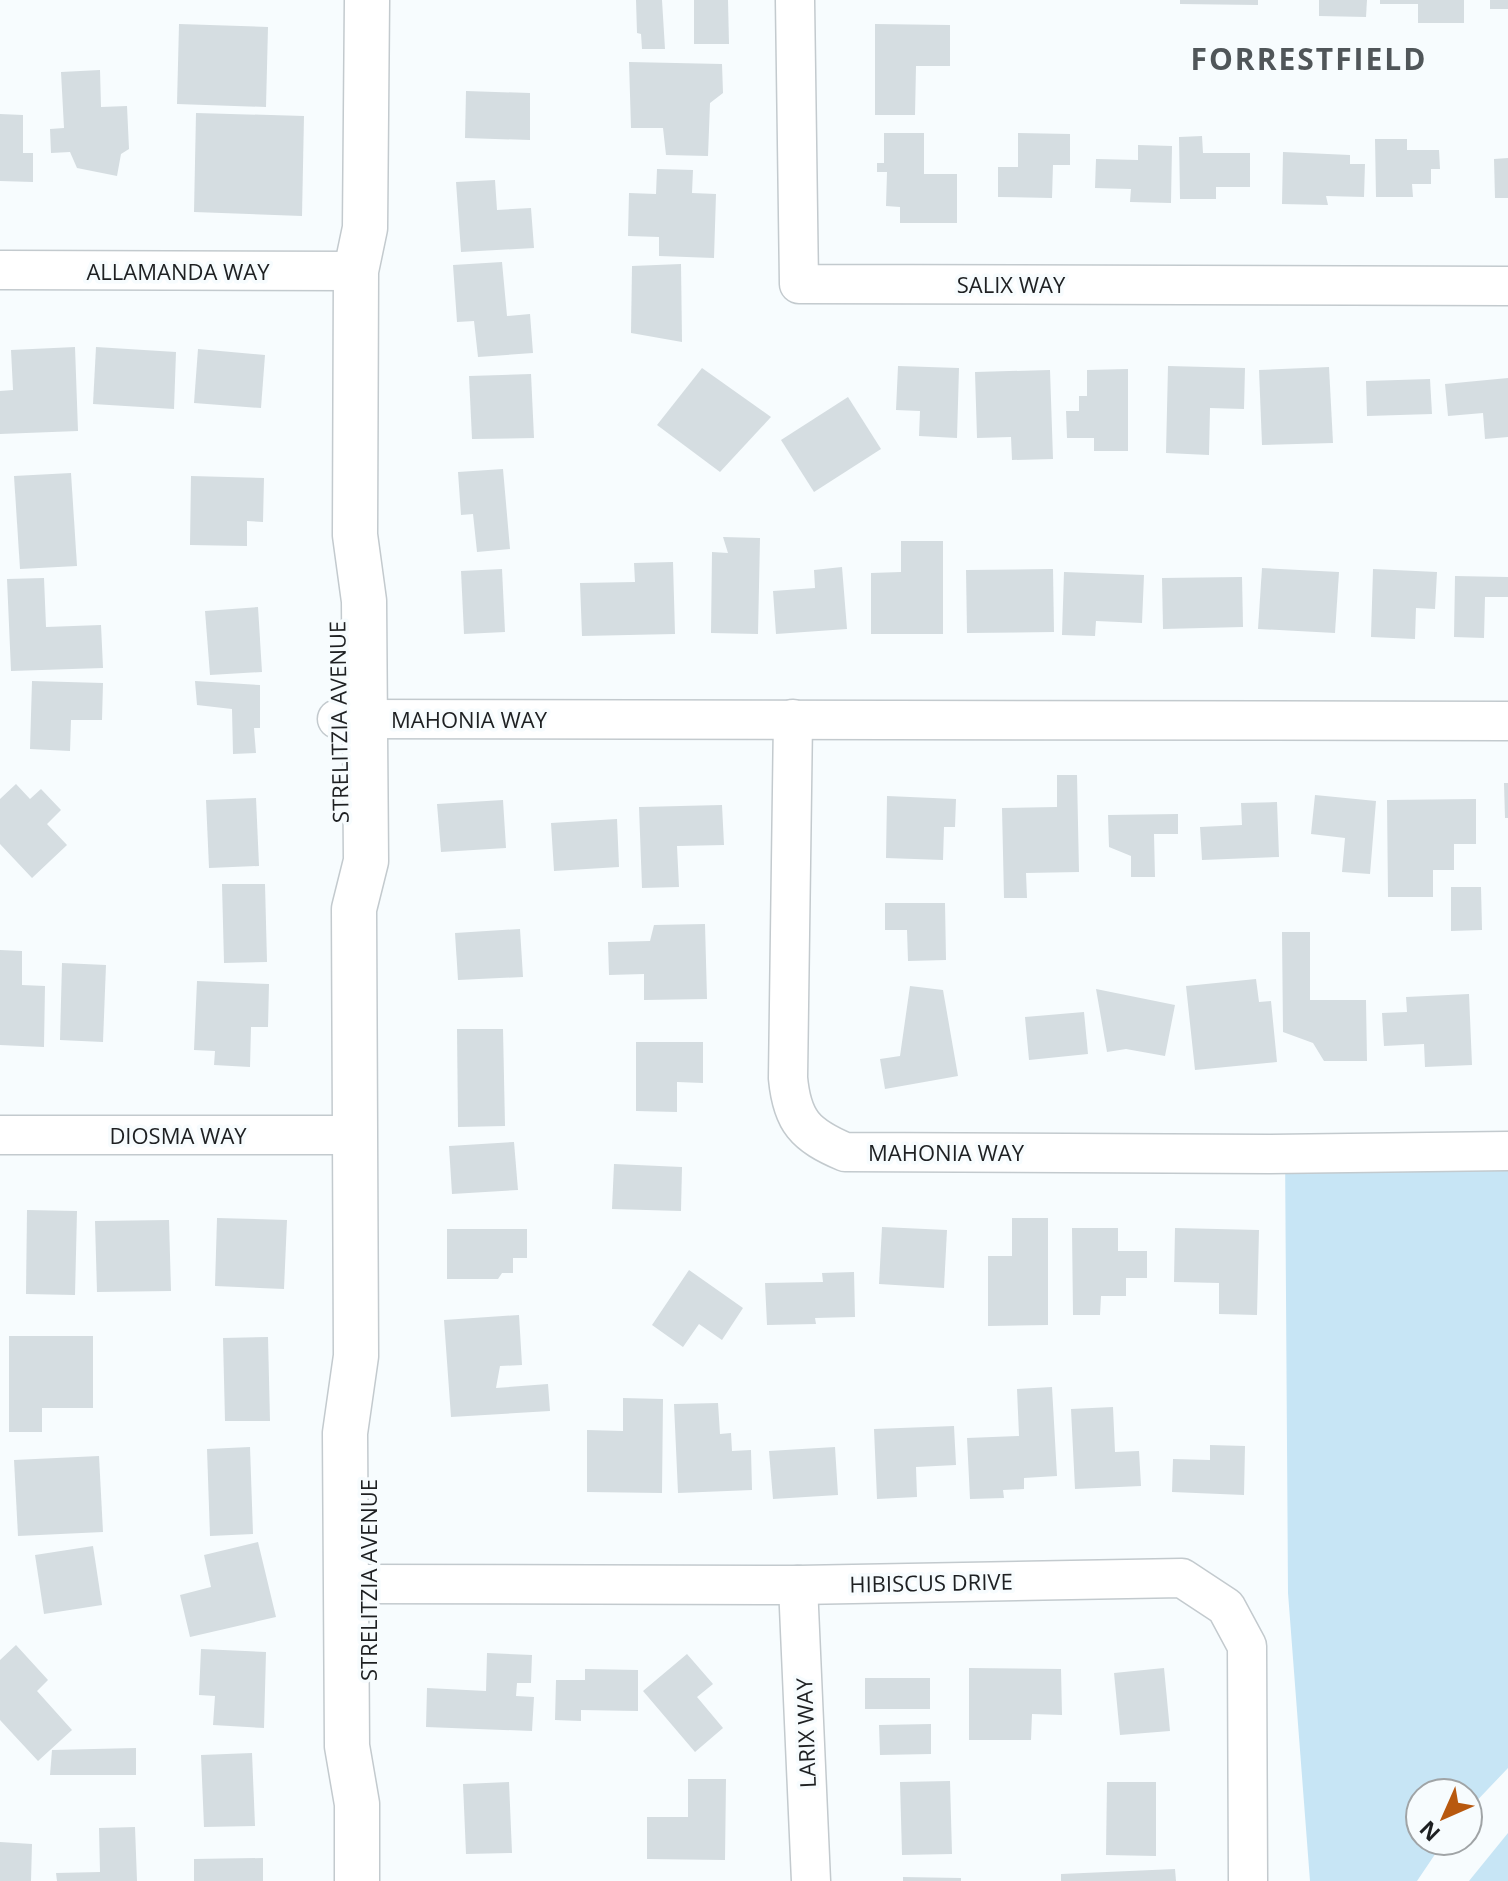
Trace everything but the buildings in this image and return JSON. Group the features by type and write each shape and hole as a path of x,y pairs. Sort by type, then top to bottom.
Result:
{"street":[{"name":"STRELITZIA AVENUE","path":"344,0 344,227 356,271"},
{"name":"STRELITZIA AVENUE","path":"357,1881 357,1804 347,1746 357,1584 345,1433 356,1356 354,909 366,861 351,719 364,601 355,535 356,271 365,228 367,0"},
{"name":"SALIX WAY","path":"795,0 799,284 1508,286"},
{"name":"ALLAMANDA WAY","path":"0,270 356,271"},
{"name":"MAHONIA WAY","path":"351,719 1508,721"},
{"name":"MAHONIA WAY","path":"793,719 788,1078 790,1100 802,1125 819,1140 845,1152 1270,1154 1508,1151"},
{"name":"DIOSMA WAY","path":"0,1135 356,1135"},
{"name":"HIBISCUS DRIVE","path":"357,1584 798,1585 1182,1578 1226,1607 1247,1646 1248,1881"},
{"name":"LARIX WAY","path":"798,1585 811,1881"}],"shaded area":[{"path":"1508,1140 1508,1768 1484,1793 1484,1777 1404,1777 1404,1857 1433,1857 1417,1881 1310,1881 1288,1593 1285,1147"},
{"path":"1508,1833 1508,1881 1469,1881"}],"district":[{"name":"FORRESTFIELD","path":"1309,58"}]}
